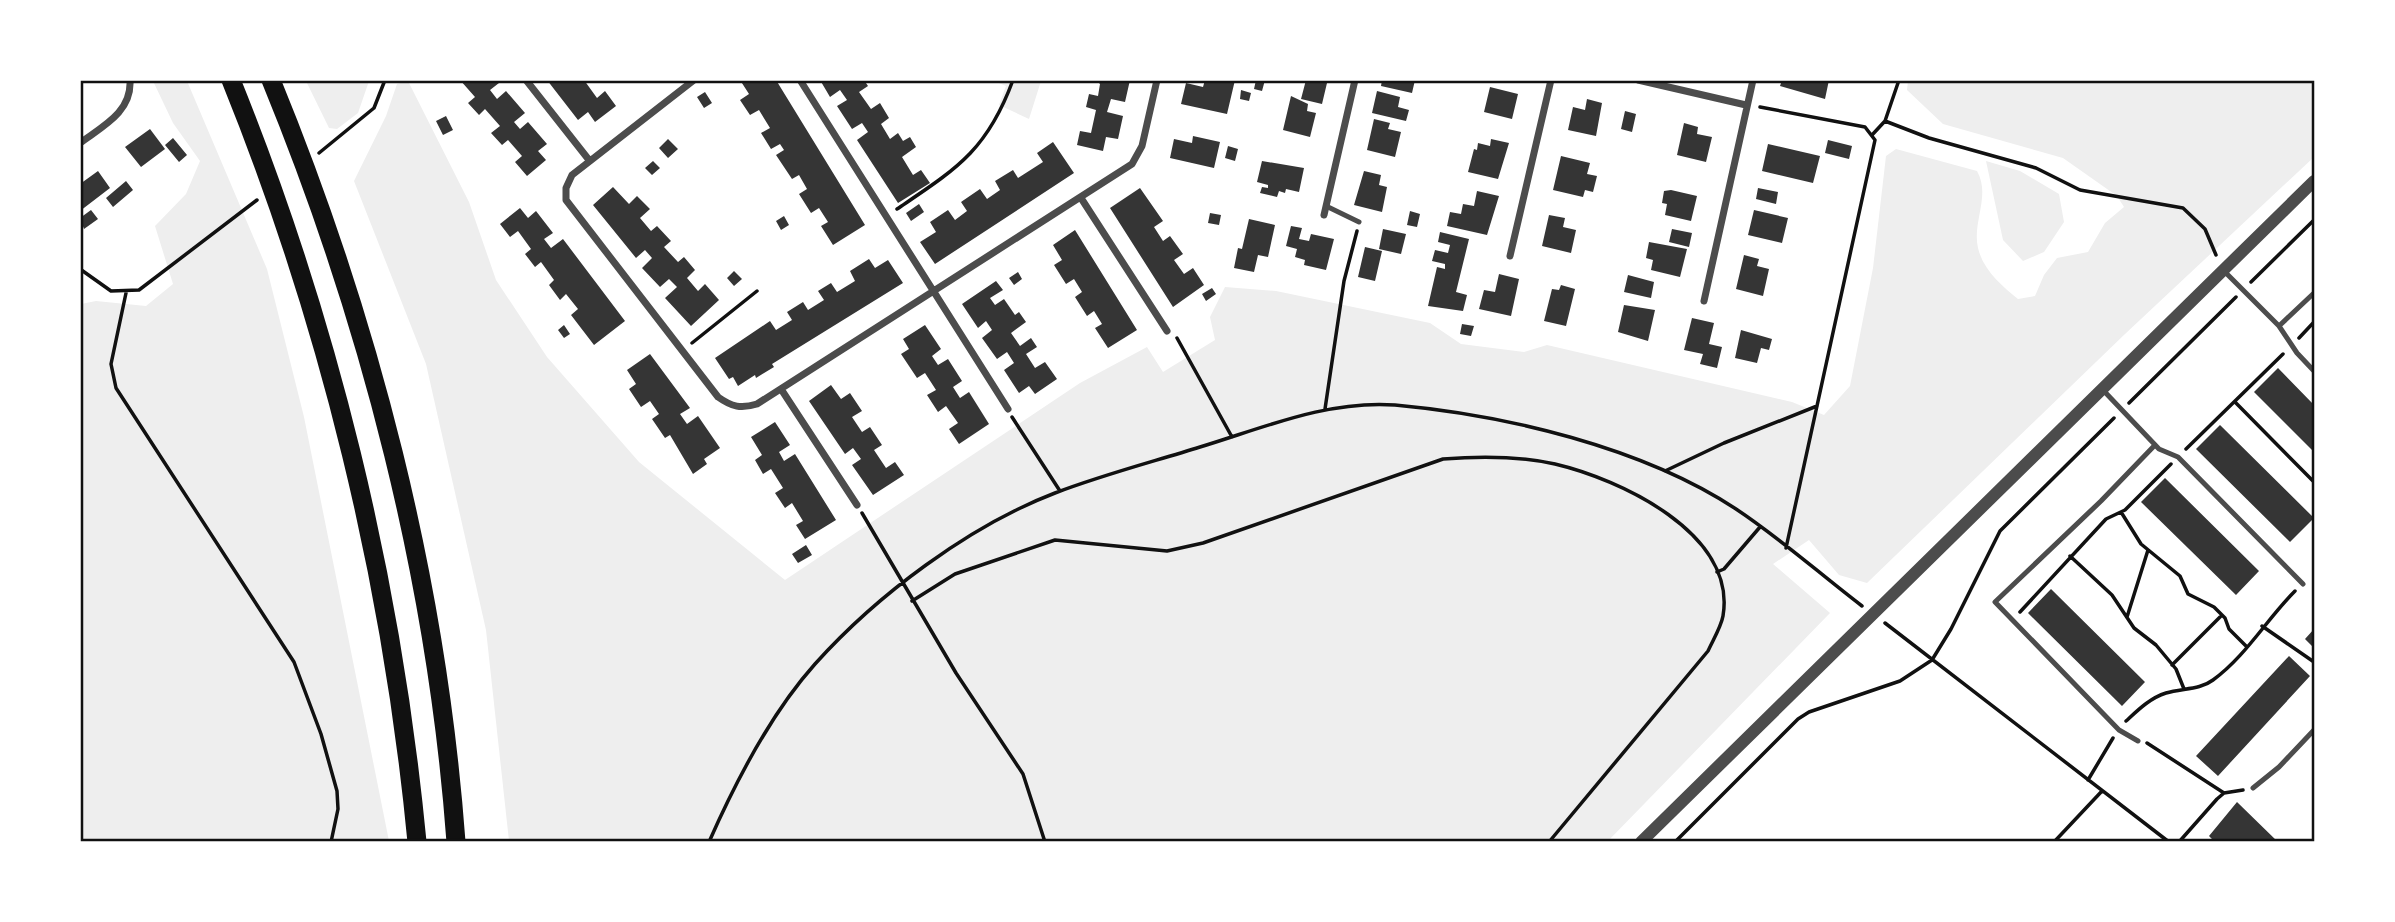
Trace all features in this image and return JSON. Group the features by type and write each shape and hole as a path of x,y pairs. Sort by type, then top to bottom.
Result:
{"highway":[{"path":"231,80 283,220 321,342 352,459 391,644 417,842"},
{"path":"271,80 326,224 391,451 426,619 446,749 456,842"}],"street":[{"path":"80,143 122,111 131,93 130,80"},
{"path":"526,80 589,160"},
{"path":"694,80 572,175 566,188 566,200 718,397 729,405 743,408 757,404 1081,198 1137,158 1157,80"},
{"path":"800,80 1008,409"},
{"path":"1325,211 1355,80"},
{"path":"1510,256 1551,80"},
{"path":"1638,80 1746,105"},
{"path":"1704,301 1753,80"},
{"path":"1641,842 2315,181"},
{"path":"1081,198 1167,331"},
{"path":"780,389 857,506"}],"lane":[{"path":"1325,211 1359,222"},
{"path":"2223,270 2279,326 2315,371"},
{"path":"2279,326 2315,293"},
{"path":"2102,388 2155,445 2178,457 2303,584"},
{"path":"2138,741 2119,730 1995,602 2101,501 2155,445"},
{"path":"2253,788 2279,767 2315,730"}],"path":[{"path":"361,121 373,108 385,80"},
{"path":"886,216 967,160 998,117 1013,80"},
{"path":"1872,135 1885,121 1899,80"},
{"path":"1746,105 1865,127 1875,140 1786,548"},
{"path":"1885,121 1929,138 2036,168 2080,190 2183,208 2205,229 2223,270"},
{"path":"1675,842 1798,719 1809,712 1900,681 1932,660 1951,629 2000,531 2315,220"},
{"path":"1325,409 1345,281 1359,222"},
{"path":"80,269 97,284 111,291 126,293 139,290 222,227"},
{"path":"682,351 757,291"},
{"path":"126,293 111,364 116,388 294,662 321,734 337,791 338,809 331,842"},
{"path":"2012,619 2049,583 2068,558 2106,519 2121,512 2315,323"},
{"path":"1167,331 1175,335 1191,360 1232,437"},
{"path":"2235,402 2315,482"},
{"path":"709,842 735,788 797,687 816,663 903,585 985,527 1060,491 1325,409 1375,404 1457,414 1552,434 1665,471 1725,502 1868,610"},
{"path":"1665,471 1724,443 1818,406"},
{"path":"1008,409 1060,491"},
{"path":"912,601 955,574 1055,540 1167,551 1203,543 1443,459 1482,456 1554,464 1611,482 1689,530 1701,544 1717,572 1723,617 1708,650 1549,842"},
{"path":"857,506 912,601 1023,774 1045,842"},
{"path":"2121,512 2130,531 2180,576 2188,594 2222,615 2229,629 2246,646"},
{"path":"1717,572 1724,569 1760,527"},
{"path":"2127,617 2148,550"},
{"path":"2070,556 2112,595 2127,617 2172,665 2185,689"},
{"path":"2088,780 2119,730 2154,698 2213,680 2227,669 2262,626 2303,584"},
{"path":"2172,665 2222,615"},
{"path":"1878,618 2169,842"},
{"path":"2262,626 2315,662"},
{"path":"2138,741 2151,743 2224,793"},
{"path":"2179,842 2224,793 2253,788"},
{"path":"2054,842 2102,791"}],"shaded area":[{"path":"153,81 187,81 267,269 304,417 389,841 81,842 81,304 96,301 146,306 173,284 155,226 186,194 200,161 173,123"},
{"path":"306,81 369,81 358,113 337,129 329,128"},
{"path":"408,81 469,202 496,280 547,357 639,462 785,580 1080,383 1147,347 1163,372 1215,340 1210,317 1225,287 1276,291 1430,323 1461,344 1524,352 1547,345 1792,402 1824,415 1850,386 1873,268 1886,156 1896,149 1977,171 1982,190 1977,229 1980,256 1994,277 2018,299 2035,296 2044,275 2057,258 2088,252 2105,223 2124,207 2117,196 2063,158 1943,124 1907,90 1908,81 2314,81 2314,157 2125,334 1867,583 1839,575 1809,540 1773,564 1830,613 1608,841 509,841 486,630 426,364 354,181 386,116 397,84"},
{"path":"994,81 1041,81 1029,119 999,105 1006,86"},
{"path":"1986,161 2020,171 2059,194 2064,222 2044,252 2023,261 2003,240"}],"building":[{"path":"460,80 496,80 499,83 490,90 497,99 506,91 525,113 514,122 520,129 528,122 547,144 538,151 546,160 527,176 515,162 522,156 508,140 502,145 491,133 500,126 485,109 479,115 468,103 475,97"},
{"path":"547,80 584,80 597,98 605,91 616,106 595,122 588,112 578,120"},
{"path":"740,80 776,80 865,225 833,245 821,226 828,222 819,208 811,213 799,194 807,189 799,175 792,179 776,155 784,150 780,144 771,149 761,133 770,128 759,110 750,115 740,100 749,94"},
{"path":"820,80 864,80 868,86 859,92 871,109 880,103 889,118 881,124 890,139 898,133 903,141 910,137 916,147 902,157 913,175 921,170 930,183 898,203 857,140 868,132 862,123 852,129 837,106 847,100 840,90 830,97"},
{"path":"1096,80 1130,80 1125,102 1111,99 1107,112 1123,116 1118,139 1106,137 1103,151 1077,145 1080,131 1091,133 1096,110 1086,107 1089,94 1098,96 1100,84"},
{"path":"1205,80 1219,83 1220,80 1235,80 1227,114 1181,104 1186,83 1203,87"},
{"path":"1256,80 1265,80 1262,91 1254,89"},
{"path":"1306,80 1327,83 1322,104 1301,99"},
{"path":"1382,80 1415,80 1412,93 1381,86"},
{"path":"1782,80 1829,80 1825,99 1780,86"},
{"path":"1490,87 1518,94 1512,119 1484,112"},
{"path":"1241,90 1251,93 1249,101 1240,99"},
{"path":"1377,91 1400,97 1398,107 1409,110 1406,121 1372,113"},
{"path":"705,92 712,103 704,108 697,97"},
{"path":"1291,96 1308,104 1307,111 1316,113 1310,137 1283,130"},
{"path":"1587,99 1602,103 1596,136 1568,130 1573,107 1585,110"},
{"path":"1625,111 1636,114 1632,132 1621,129"},
{"path":"446,116 453,130 443,135 436,121"},
{"path":"1374,119 1390,123 1388,129 1401,132 1395,157 1367,150"},
{"path":"1684,123 1698,127 1697,134 1712,137 1706,162 1677,155"},
{"path":"150,129 165,149 141,167 125,147"},
{"path":"1193,136 1220,142 1214,168 1170,158 1174,139 1192,143"},
{"path":"173,138 187,155 179,162 165,145"},
{"path":"668,139 678,149 668,158 659,148"},
{"path":"1491,139 1509,143 1498,179 1468,172 1478,143 1490,146"},
{"path":"1828,140 1852,146 1849,159 1825,153"},
{"path":"1053,142 1074,173 935,264 920,242 936,232 930,222 948,210 955,220 967,211 961,202 980,189 987,199 1000,190 995,181 1013,170 1018,178 1043,162 1037,153"},
{"path":"1768,144 1820,156 1813,183 1762,171"},
{"path":"1228,146 1238,149 1235,161 1225,158"},
{"path":"1561,156 1590,163 1587,174 1597,176 1593,192 1585,190 1583,197 1553,190"},
{"path":"653,161 660,168 652,175 645,168"},
{"path":"1262,161 1304,168 1299,192 1286,189 1285,193 1279,191 1277,197 1260,193 1262,187 1268,188 1268,185 1257,182"},
{"path":"98,171 110,188 80,211 80,184"},
{"path":"1364,171 1381,175 1379,185 1387,187 1382,212 1354,205"},
{"path":"126,181 133,190 113,207 106,198"},
{"path":"613,187 629,204 637,196 650,209 640,218 651,231 657,226 671,241 664,247 678,262 684,257 695,270 687,278 698,291 705,284 719,300 691,326 665,298 677,287 669,279 660,287 642,268 652,258 645,250 636,258 593,205"},
{"path":"1140,188 1163,221 1154,227 1163,241 1170,236 1183,254 1174,260 1184,274 1193,268 1204,285 1173,307 1110,208"},
{"path":"1758,188 1778,192 1776,204 1756,199"},
{"path":"1477,191 1499,196 1487,235 1447,226 1450,212 1461,214 1463,204 1474,206"},
{"path":"1664,191 1697,196 1691,221 1665,215 1667,204 1662,203"},
{"path":"919,204 924,212 911,221 906,213"},
{"path":"520,208 528,218 536,211 553,233 544,239 551,248 563,239 625,321 594,345 571,315 578,309 566,294 560,300 549,285 554,280 541,262 535,267 525,254 531,249 518,231 510,237 500,224"},
{"path":"91,210 98,219 84,229 80,218"},
{"path":"1754,210 1788,218 1782,243 1748,235"},
{"path":"1410,211 1420,214 1417,227 1407,225"},
{"path":"1210,213 1221,215 1219,225 1208,223"},
{"path":"1549,215 1565,218 1563,227 1576,230 1571,253 1542,246"},
{"path":"784,216 789,225 781,230 776,221"},
{"path":"1249,219 1275,225 1268,257 1258,255 1254,272 1234,268"},
{"path":"1291,226 1302,228 1299,239 1309,241 1311,234 1334,239 1326,270 1304,265 1305,260 1295,257 1297,249 1286,246"},
{"path":"1383,229 1406,234 1401,254 1379,249"},
{"path":"1672,229 1692,233 1689,247 1669,242"},
{"path":"1075,230 1137,330 1108,348 1095,328 1102,324 1094,311 1087,316 1075,297 1082,292 1074,279 1066,284 1054,265 1062,260 1053,245"},
{"path":"1440,232 1469,239 1456,292 1467,295 1463,311 1428,306 1437,267 1445,269 1445,264 1432,261 1435,250 1448,253 1450,245 1438,242"},
{"path":"1649,242 1687,249 1680,277 1651,270 1653,260 1646,258"},
{"path":"1365,247 1382,251 1375,281 1358,277"},
{"path":"1744,255 1759,259 1757,266 1769,269 1763,296 1736,289"},
{"path":"869,259 875,268 888,260 903,283 772,364 774,367 756,378 755,375 738,386 733,377 729,379 715,358 770,321 776,330 792,320 787,312 803,302 808,310 824,300 818,291 831,283 837,292 855,281 850,271"},
{"path":"734,271 742,279 734,286 727,278"},
{"path":"1018,272 1022,279 1014,285 1009,278"},
{"path":"1499,274 1519,279 1511,316 1479,309 1484,290 1495,292"},
{"path":"1628,275 1654,282 1651,298 1624,292"},
{"path":"996,281 1003,290 990,298 995,305 1004,299 1015,315 1019,312 1026,322 1011,333 1020,346 1031,338 1037,347 1026,354 1035,368 1045,362 1057,379 1035,394 1029,386 1019,393 1004,370 1014,363 1007,352 997,359 982,338 992,330 986,321 978,328 962,304"},
{"path":"1561,285 1575,289 1566,326 1544,321 1552,289 1559,290"},
{"path":"1212,288 1216,294 1206,301 1202,294"},
{"path":"1624,305 1655,310 1648,341 1618,332"},
{"path":"1692,318 1714,323 1709,344 1722,347 1717,368 1700,364 1703,354 1684,350"},
{"path":"1462,324 1474,326 1471,336 1460,334"},
{"path":"564,325 570,334 564,338 558,330"},
{"path":"925,325 941,349 932,356 938,365 948,359 962,381 953,387 960,398 969,392 989,424 959,444 949,429 958,423 946,406 938,412 927,395 936,390 925,373 917,378 901,354 909,349 903,339"},
{"path":"1741,330 1772,339 1769,350 1761,348 1757,363 1735,358"},
{"path":"650,354 690,408 680,414 687,424 698,416 720,448 704,459 707,464 693,474 670,435 665,438 652,419 659,414 650,401 641,407 629,389 636,384 627,370"},
{"path":"2278,368 2314,405 2314,452 2254,392"},
{"path":"831,385 841,399 850,393 862,411 852,417 862,432 870,427 882,445 874,450 886,468 895,462 904,475 873,495 852,465 861,459 853,448 845,454 809,401"},
{"path":"775,422 790,445 779,452 784,461 795,454 836,520 805,539 796,525 803,521 792,503 785,508 775,493 783,488 771,469 763,474 755,460 762,455 751,437"},
{"path":"2220,425 2314,518 2290,542 2196,449"},
{"path":"2165,478 2259,571 2236,595 2141,502"},
{"path":"806,545 812,555 798,563 792,554"},
{"path":"2051,589 2145,682 2122,706 2028,613"},
{"path":"2314,629 2314,648 2305,639"},
{"path":"2289,656 2310,676 2218,776 2196,756"},
{"path":"2237,802 2278,842 2215,842 2209,836"}]}
